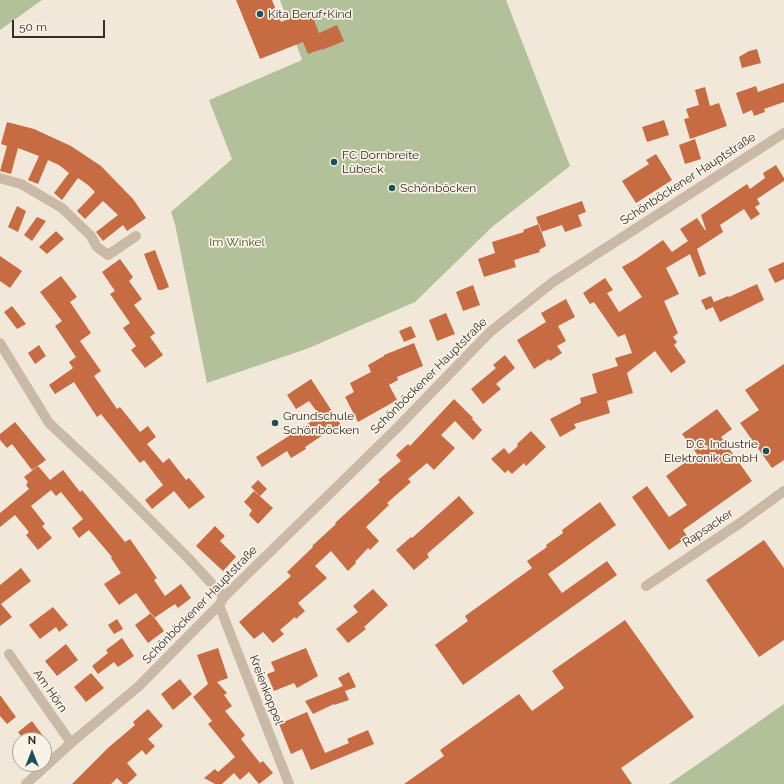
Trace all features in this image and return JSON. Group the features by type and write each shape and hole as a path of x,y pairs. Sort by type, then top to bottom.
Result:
{"street":[{"name":"Schönböckener Hauptstraße","path":"26,784 71,743 139,686 221,601 396,429 490,332 553,282 784,133"},
{"path":"0,178 21,184 62,208 91,236 97,247 108,256 136,236"},
{"path":"0,343 49,423 120,490 189,559 221,601"},
{"name":"Rapsacker","path":"646,586 784,491"},
{"name":"Kreienkoppel","path":"221,601 289,784"},
{"name":"Am Hörn","path":"9,654 71,743"}],"green space":[{"path":"0,0 42,0 0,30"},
{"name":"Schönböcken","path":"280,0 506,0 570,166 492,227 415,302 309,348 207,383 175,224 171,212 232,159 209,100 302,60"},
{"path":"784,704 784,784 669,784 685,773"}],"building":[{"path":"236,0 272,0 281,22 310,10 319,33 337,25 344,41 308,54 303,42 260,59"},
{"path":"757,49 761,63 742,68 739,57 749,51"},
{"path":"784,83 784,102 764,109 765,112 754,116 752,110 743,114 736,93 756,86 758,92"},
{"path":"705,87 710,106 719,103 727,126 690,139 684,119 689,118 686,109 699,105 695,90"},
{"path":"664,120 669,135 647,142 642,127"},
{"path":"7,122 34,129 71,146 101,166 133,199 146,218 127,231 123,225 103,241 96,232 118,215 103,201 85,219 77,211 95,192 78,178 62,200 54,193 69,173 59,165 48,160 38,184 28,180 39,156 18,148 11,174 0,171 7,146 1,144"},
{"path":"695,139 701,159 685,164 679,145"},
{"path":"656,154 672,180 636,203 622,181 649,164 646,160"},
{"path":"776,165 784,178 784,181 757,199 760,204 755,207 760,214 751,220 744,209 720,225 723,232 697,249 706,274 699,277 690,254 666,268 679,294 664,301 678,333 673,337 677,342 674,345 686,362 671,373 655,351 627,373 633,393 607,401 610,413 574,424 576,428 560,437 550,419 581,403 580,398 597,393 592,374 618,366 615,358 632,353 625,334 618,337 594,302 590,304 583,293 605,278 613,290 607,293 619,312 642,297 622,267 663,240 672,252 688,241 680,229 697,218 706,230 701,215 747,184 750,189 765,178 763,173"},
{"path":"582,201 586,212 578,215 582,226 565,232 562,225 541,232 536,217"},
{"path":"17,206 26,211 18,232 8,227"},
{"path":"37,217 46,221 32,241 24,235"},
{"path":"539,224 546,246 539,250 540,252 514,260 516,267 484,277 478,259 495,253 492,242 524,232 523,230"},
{"path":"56,231 64,239 47,254 39,247"},
{"path":"155,250 169,287 162,290 158,290 144,254"},
{"path":"0,256 22,271 10,288 0,281"},
{"path":"120,259 133,277 129,281 142,299 134,305 155,333 150,337 163,355 145,368 131,350 136,346 123,328 130,323 110,294 115,291 102,272"},
{"path":"784,262 784,279 775,283 768,269"},
{"path":"61,276 77,297 70,302 91,333 80,341 101,371 94,376 117,409 120,407 140,432 148,426 156,437 147,444 163,463 169,458 186,480 189,478 205,497 189,509 174,491 152,509 145,500 163,485 144,460 140,463 101,414 97,417 74,382 55,394 49,385 73,368 69,362 76,357 55,326 62,321 40,292"},
{"path":"757,284 764,300 720,322 713,307 706,310 701,300 711,296 714,302"},
{"path":"473,285 480,305 463,311 456,292"},
{"path":"566,299 575,317 558,326 566,341 557,346 562,353 550,361 549,359 534,369 517,340 546,322 541,313"},
{"path":"12,306 26,324 17,329 4,312"},
{"path":"446,313 455,334 437,341 429,320"},
{"path":"411,326 416,337 404,342 399,331"},
{"path":"414,343 423,366 397,377 398,380 389,385 397,400 358,422 345,397 354,392 350,383 371,372 368,365 384,355"},
{"path":"39,345 46,356 35,364 28,353"},
{"path":"505,355 515,368 496,384 501,389 483,404 471,389 496,368 493,365"},
{"path":"784,364 784,460 772,468 740,423 759,410 745,390"},
{"path":"311,379 343,428 335,433 332,429 305,447 306,449 291,458 287,451 262,467 256,457 320,416 309,401 296,409 287,395"},
{"path":"454,399 473,418 472,419 482,430 473,440 455,421 441,435 455,448 434,470 427,463 408,479 411,482 387,503 389,505 366,527 379,541 370,550 368,548 348,571 331,551 315,566 327,578 298,603 305,611 296,619 295,617 280,630 284,634 273,643 263,632 254,639 239,622 291,576 287,572 336,524 335,523 380,482 378,480 401,461 396,455 408,444 410,446"},
{"path":"717,409 732,429 721,437 752,481 683,530 688,537 669,550 632,497 647,486 669,517 687,505 666,476 697,454 682,434"},
{"path":"15,422 46,460 32,470 12,444 7,448 0,440 0,434"},
{"path":"531,431 546,447 526,466 524,463 512,474 508,470 505,473 491,459 504,448 509,454"},
{"path":"38,466 50,480 63,470 80,492 82,490 125,542 130,539 157,578 154,580 165,596 181,584 191,598 178,608 175,604 154,618 136,593 119,605 104,584 121,573 111,558 112,557 89,530 79,538 72,528 83,519 61,492 56,496 51,490 31,506 45,524 42,526 52,538 38,550 26,535 29,532 15,515 0,527 0,513 29,489 26,485 28,482 24,477"},
{"path":"258,480 267,489 260,496 251,487"},
{"path":"254,491 273,508 258,524 249,515 252,510 244,502"},
{"path":"459,496 474,513 427,554 429,557 414,570 396,550 411,537 412,538"},
{"path":"600,502 616,525 548,574 562,593 607,561 617,575 463,685 435,645 468,621 465,616 532,568 527,561 547,547 546,545 563,533 562,530"},
{"path":"215,526 225,536 220,541 236,557 223,571 196,546"},
{"path":"764,540 784,568 784,640 759,657 706,580"},
{"path":"21,568 31,581 1,604 12,617 0,626 0,585"},
{"path":"373,589 388,605 364,627 366,629 348,643 336,629 358,612 353,606"},
{"path":"53,607 68,625 59,632 56,627 40,639 29,625"},
{"path":"151,613 164,631 148,643 135,625"},
{"path":"117,619 123,629 114,634 108,625"},
{"path":"625,620 694,717 621,768 632,784 404,784 444,756 440,750 519,694 532,711 564,688 552,671"},
{"path":"122,638 134,656 118,667 114,662 98,674 92,666 108,653 106,650"},
{"path":"66,644 78,660 57,676 45,661"},
{"path":"218,648 228,678 217,682 227,693 224,695 232,706 225,711 245,735 241,739 260,763 263,761 273,773 259,784 249,772 240,780 234,773 222,784 215,784 204,778 215,769 218,772 235,757 208,724 212,721 193,697 208,684 197,655"},
{"path":"306,648 318,676 297,688 294,683 274,691 267,674 275,671 271,662"},
{"path":"349,672 356,687 345,691 349,700 334,704 313,714 305,701 343,686 338,678"},
{"path":"91,673 104,688 86,702 74,687"},
{"path":"180,679 192,694 173,710 161,694"},
{"path":"0,695 16,717 7,724 0,716"},
{"path":"148,709 163,726 148,739 155,746 146,755 142,750 127,763 137,775 127,784 123,784 117,778 111,784 72,784 109,747 135,725 133,722"},
{"path":"307,712 325,753 349,743 347,739 368,730 374,744 311,770 302,749 291,754 279,724"},
{"path":"32,721 40,732 18,732"}],"place":[{"name":"Kita Beruf+Kind","path":"260,14"},
{"name":"FC Dornbreite Lübeck","path":"334,162"},
{"name":"Schönböcken","path":"392,188"},
{"name":"Grundschule Schönböcken","path":"275,423"},
{"name":"D.C. Industrie Elektronik GmbH","path":"766,451"}],"park label":[{"name":"Im Winkel","path":"237,242"}]}
